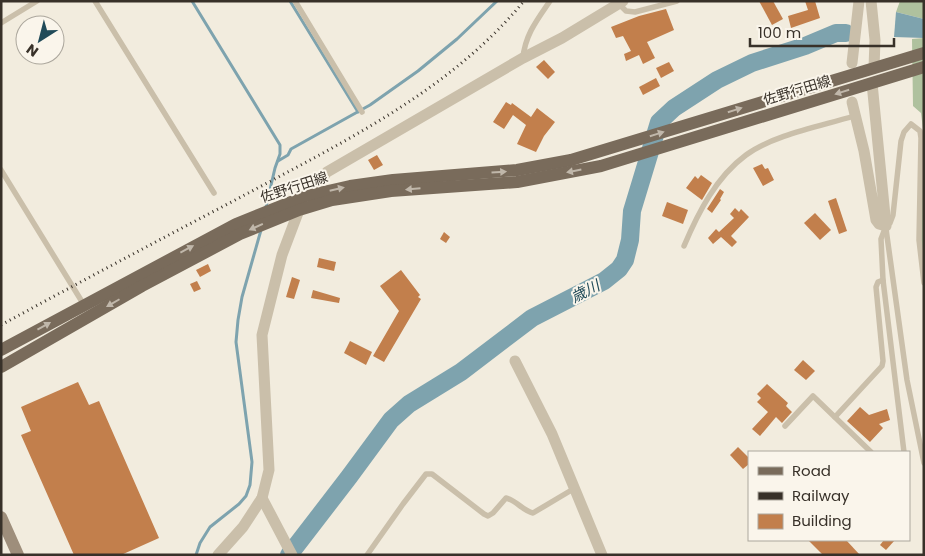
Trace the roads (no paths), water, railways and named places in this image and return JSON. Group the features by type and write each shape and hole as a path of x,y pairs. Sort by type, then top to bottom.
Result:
{"main road":[{"name":"佐野行田線","path":"1,350 236,224 306,196 350,186 393,180 517,170 571,160 924,53"},
{"name":"佐野行田線","path":"1,367 142,286 240,234 298,210 332,200 391,191 528,180 601,166 924,68"}],"street":[{"path":"871,1 874,31 874,68"},
{"path":"218,555 243,527 262,498 269,470 262,335 282,255 298,210 306,196 327,172 523,58 562,38 621,2"},
{"path":"852,63 856,2"},
{"path":"852,102 864,150 876,220 878,224 886,226 872,83"},
{"path":"515,361 552,434 602,555"},
{"path":"262,498 292,555"},
{"path":"1,516 14,553"}],"lane":[{"path":"1,23 37,1"},
{"path":"95,1 214,192"},
{"path":"295,1 362,112"},
{"path":"523,58 524,45 530,31 550,1"},
{"path":"621,2 626,11 636,12 677,1"},
{"path":"684,246 696,218 706,201 733,167 747,154 785,136 854,116"},
{"path":"904,451 883,280 881,239 893,215 901,141 906,127 912,124 920,131 921,138 919,240 924,283"},
{"path":"1,170 84,305"},
{"path":"886,226 907,380 924,463"},
{"path":"835,417 882,366 876,288 878,282 883,280"},
{"path":"785,426 813,396 870,451"},
{"path":"368,555 426,474 432,474 488,516 493,514 506,498 529,512 533,512 575,488"}],"water":[{"path":"896,12 924,19 924,38 894,37"}],"waterway":[{"path":"192,1 280,145 280,154 266,207"},
{"path":"290,1 358,112"},
{"path":"278,161 288,155 291,149 370,105 418,71 457,39 497,1"},
{"name":"歳川","path":"289,555 391,420 409,404 461,372 532,318 604,281 619,269 625,260 630,240 632,211 659,122 674,108 717,80 752,63 805,46 836,33 846,33"},
{"path":"196,555 200,543 210,527 239,504 246,496 250,485 252,462 236,342 242,297 261,230"}],"railway":[{"path":"1,325 316,157 392,113 428,89 462,62 494,33 524,1"}]}
